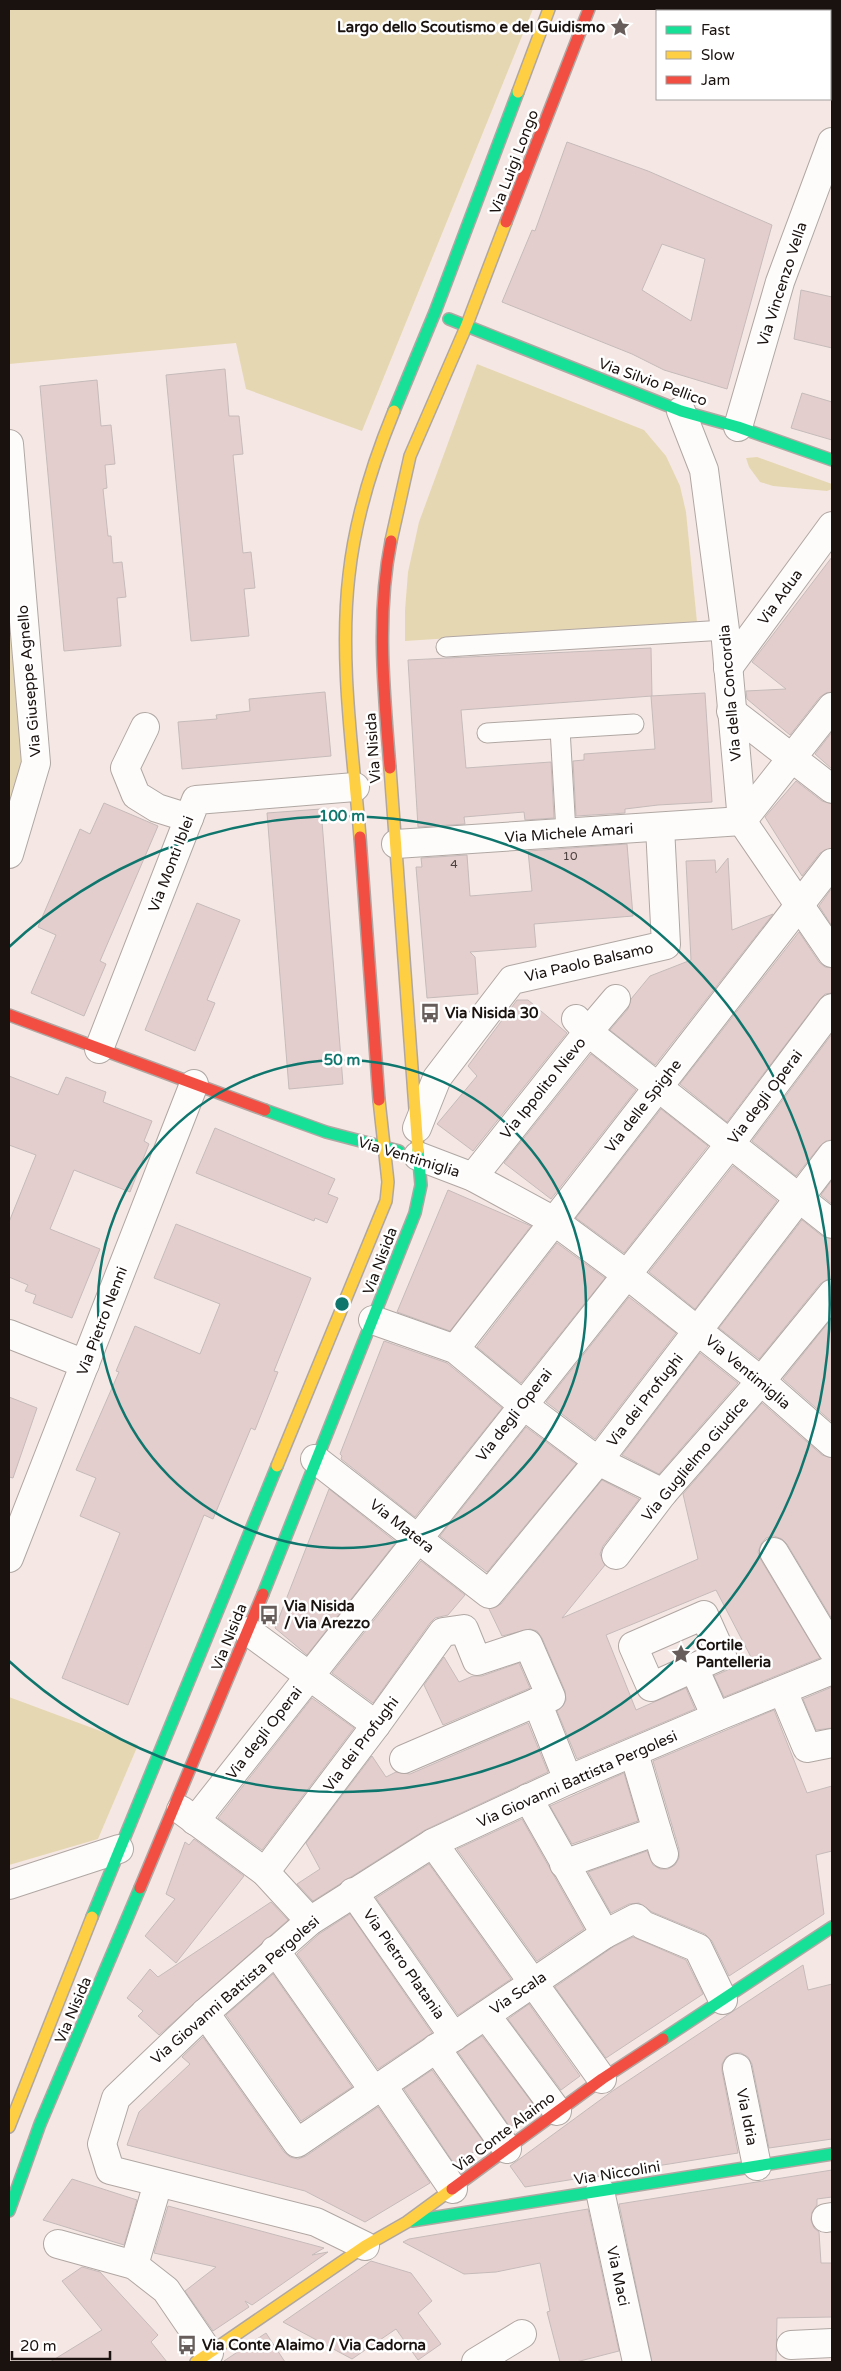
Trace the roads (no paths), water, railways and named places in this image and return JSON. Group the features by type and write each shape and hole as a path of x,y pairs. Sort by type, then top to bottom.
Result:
{"main road":[{"name":"Via Luigi Longo","path":"435,312 549,9"},
{"name":"Via Luigi Longo","path":"466,327 589,9"},
{"name":"Via Silvio Pellico","path":"435,312 466,327 681,411 738,427 832,460"},
{"name":"Via Nisida","path":"9,2127 119,1849 386,1201 388,1182 383,1147 355,787 346,627 349,575 358,527 381,443 435,312"},
{"name":"Via Nisida","path":"9,2211 40,2124 185,1813 248,1631 415,1213 421,1185 382,664 384,576 410,456 466,327"},
{"name":"Via Ventimiglia","path":"9,1015 326,1132 418,1156"},
{"name":"Via Conte Alaimo","path":"203,2357 365,2246 407,2222 602,2079 832,1927"},
{"name":"Via Niccolini","path":"407,2222 832,2154"}],"street":[{"name":"Via Vincenzo Vella","path":"738,427 780,282 832,142"},
{"name":"Via della Concordia","path":"681,411 704,470 725,630 742,821 832,952"},
{"name":"Via Giuseppe Agnello","path":"9,444 36,763 9,854"},
{"name":"Via Adua","path":"728,668 832,526"},
{"path":"742,821 793,759 832,707"},
{"path":"731,711 832,790"},
{"path":"145,727 126,768 136,794 157,808 189,818"},
{"name":"Via Monti Iblei","path":"99,1049 196,800 355,787"},
{"name":"Via Michele Amari","path":"396,844 742,821"},
{"name":"Via Paolo Balsamo","path":"417,1128 437,1078 512,980 666,945 660,827"},
{"name":"Via delle Spighe","path":"455,1349 799,903 832,863"},
{"path":"582,1025 616,999"},
{"name":"Via degli Operai","path":"185,1813 309,1676 730,1144 832,1008"},
{"name":"Via Ippolito Nievo","path":"473,1177 582,1025 832,1224"},
{"name":"Via Pietro Nenni","path":"9,1558 194,1084"},
{"name":"Via dei Profughi","path":"489,1594 598,1462 832,1155"},
{"name":"Via Ventimiglia","path":"418,1156 473,1177 554,1221 626,1274 762,1381 832,1444"},
{"name":"Via Guglielmo Giudice","path":"616,1555 663,1493 762,1381 832,1294"},
{"path":"373,1320 455,1349 523,1405 598,1462 663,1493"},
{"path":"9,1334 85,1364"},
{"name":"Via Matera","path":"315,1460 489,1594"},
{"path":"774,1552 832,1649"},
{"name":"Via dei Profughi","path":"265,1872 376,1725 443,1632 464,1629 478,1662 528,1644 551,1697 537,1702"},
{"path":"248,1631 376,1725"},
{"path":"694,1668 716,1717"},
{"name":"Via Giovanni Battista Pergolesi","path":"365,2246 316,2222 110,2170 102,2144 116,2098 205,2013 275,1950 310,1922 354,1892 433,1843 568,1780 832,1670"},
{"path":"783,1691 807,1748 832,1743"},
{"path":"404,1759 537,1702 568,1780"},
{"path":"564,1864 660,1843 634,1753"},
{"path":"528,1798 605,1934"},
{"path":"185,1813 265,1872 310,1922"},
{"path":"433,1843 602,2079"},
{"path":"9,1885 119,1849"},
{"name":"Via Pietro Platania","path":"354,1892 507,2149"},
{"name":"Via Scala","path":"205,2013 297,2143 605,1934 636,1918 643,1925 698,1948 723,2000"},
{"path":"275,1950 453,2188"},
{"path":"486,2015 557,2111"},
{"name":"Via Idria","path":"737,2068 757,2166"},
{"path":"134,2266 158,2183"},
{"name":"Via Maci","path":"600,2191 637,2362"},
{"path":"58,2244 134,2266 166,2290 203,2357"},
{"path":"476,2362 522,2334"},
{"path":"791,2346 832,2343"}],"lane":[{"path":"446,648 725,630"},
{"path":"487,733 634,724"},
{"path":"560,729 566,832"}],"place":[{"name":"Largo dello Scoutismo e del Guidismo","path":"620,27"},
{"name":"Via Nisida 30","path":"430,1013"},
{"name":"Via Nisida / Via Arezzo","path":"269,1615"},
{"name":"Cortile Pantelleria","path":"681,1654"},
{"name":"Via Conte Alaimo / Via Cadorna","path":"187,2345"}]}
